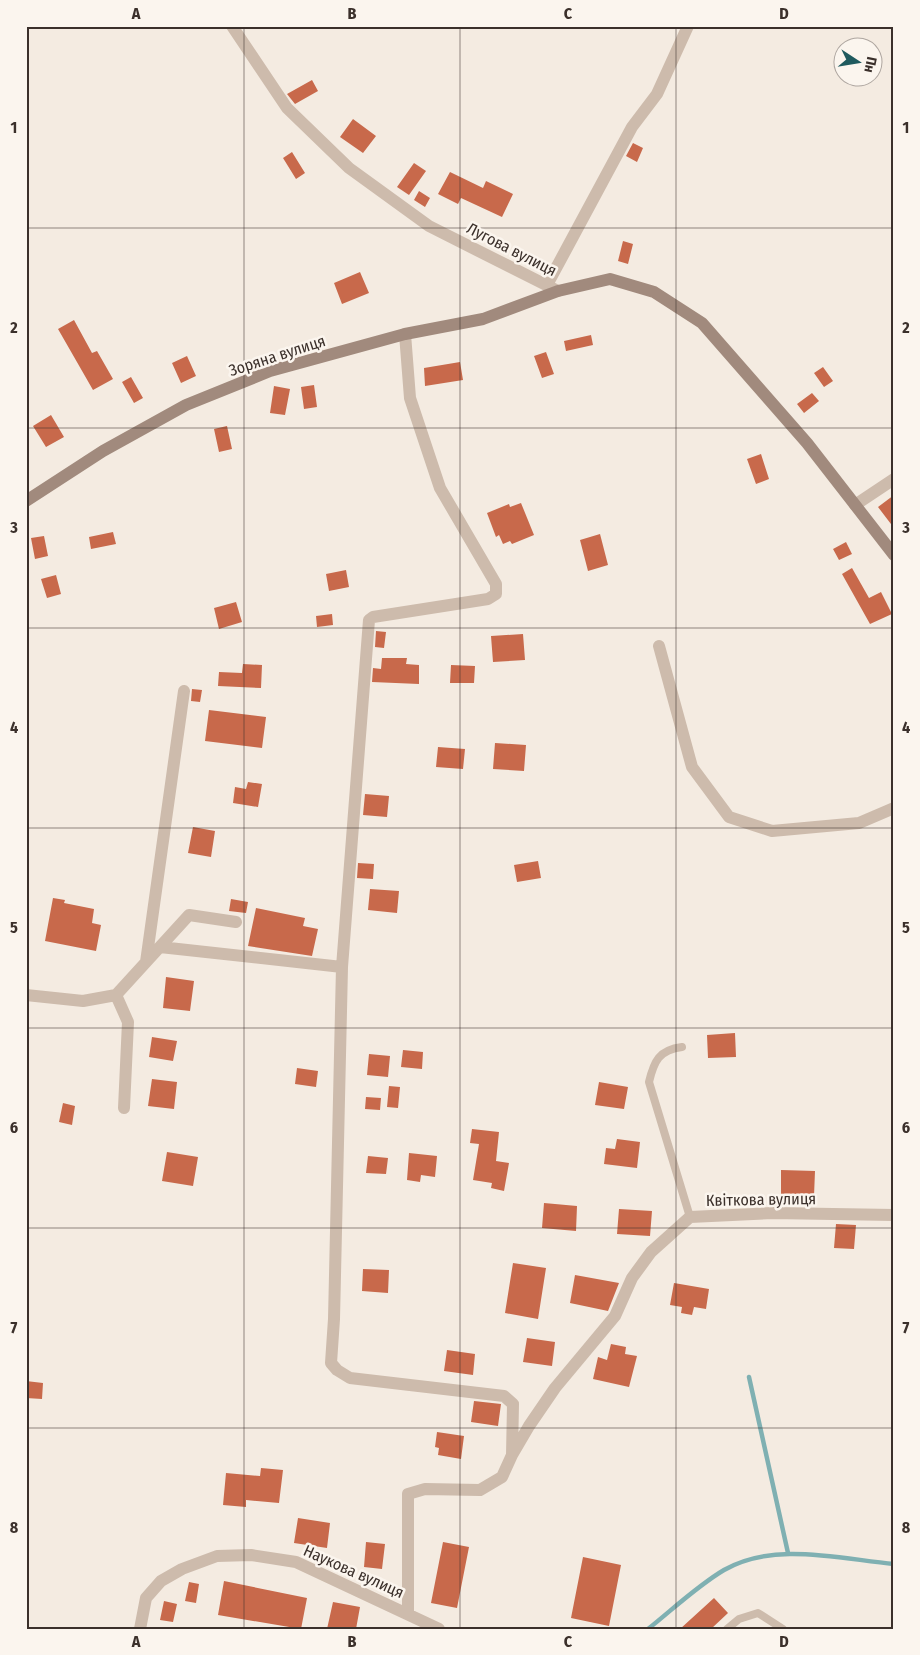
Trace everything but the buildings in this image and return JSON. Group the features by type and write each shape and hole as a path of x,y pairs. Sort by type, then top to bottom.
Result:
{"street":[{"name":"Лугова вулиця","path":"232,26 287,108 349,168 429,226 553,288 610,279 654,292 702,323 807,443 894,555"},
{"path":"553,288 632,126 658,94 688,26"},
{"name":"Зоряна вулиця","path":"26,501 103,451 186,405 270,371 405,334 483,319 553,288"},
{"path":"160,947 342,967 369,620 374,617 488,599 496,594 496,584 440,488 410,398 405,334"},
{"path":"855,505 894,478"},
{"path":"659,646 692,767 728,817 772,831 859,822 894,808"},
{"path":"146,962 184,691"},
{"path":"26,995 83,1002 116,995 189,915 236,922"},
{"name":"Квіткова вулиця","path":"342,967 334,1319 331,1363 337,1370 350,1378 504,1396 513,1404 512,1455"},
{"path":"116,995 128,1022 124,1108"},
{"name":"Квіткова вулиця","path":"408,1614 408,1494 425,1489 480,1490 502,1478 512,1455 555,1388 615,1316 632,1278 650,1252 690,1217 772,1212 894,1215"},
{"name":"Наукова вулиця","path":"140,1629 146,1598 161,1582 182,1569 217,1556 251,1555 296,1562 439,1629"}],"lane":[{"path":"682,1047 670,1048 654,1062 649,1082 690,1217"},
{"path":"727,1629 739,1619 758,1613 783,1629"}],"waterway":[{"path":"749,1377 788,1553"},
{"path":"648,1629 704,1583 743,1561 764,1556 808,1554 894,1564"}]}
